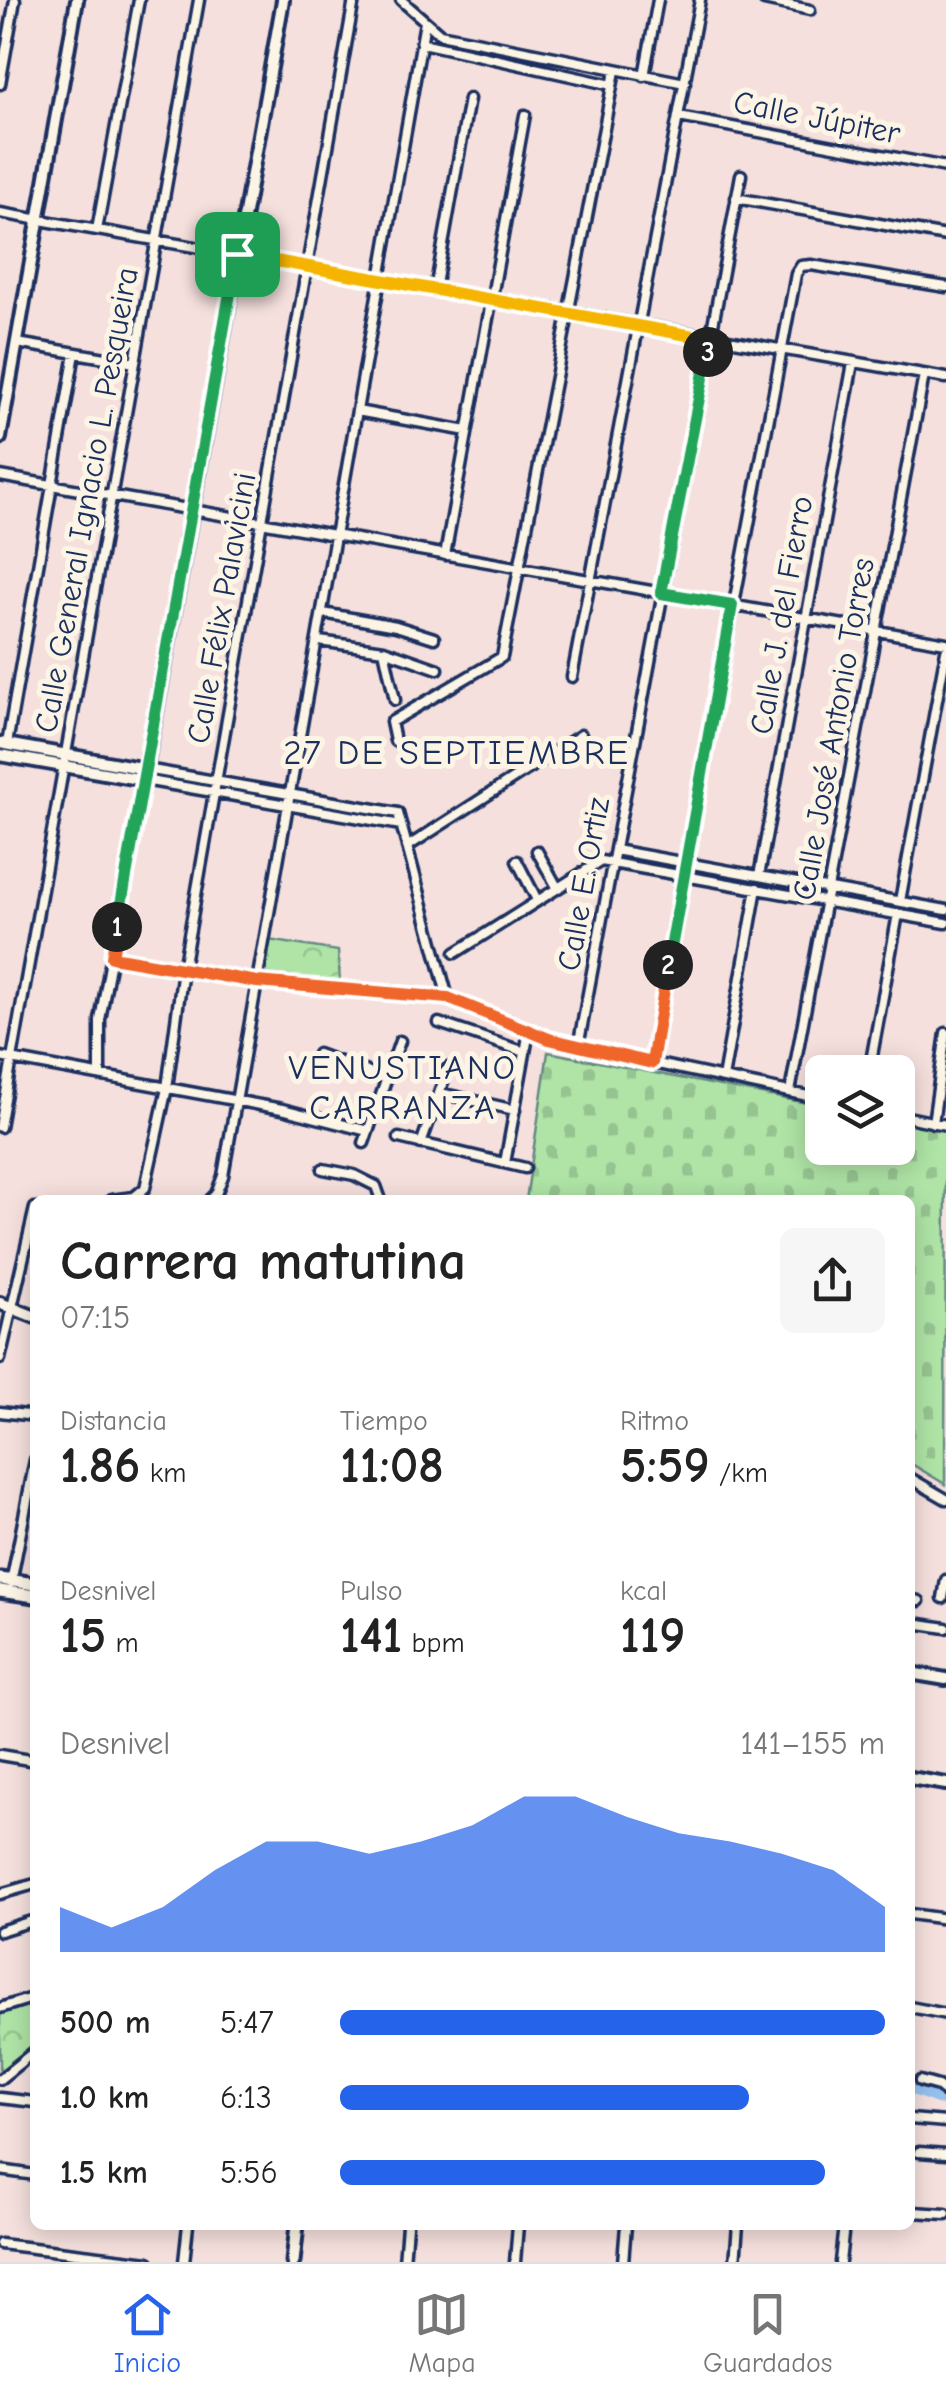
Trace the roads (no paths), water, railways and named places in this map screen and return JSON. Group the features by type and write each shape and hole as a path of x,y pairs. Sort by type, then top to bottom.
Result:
{"main road":[{"path":"5,1586 30,1584"},
{"path":"5,1586 30,1594"},
{"path":"293,2262 296,2230"}],"street":[{"path":"0,84 15,0"},
{"path":"0,438 77,0"},
{"path":"97,230 139,0"},
{"name":"Calle General Ignacio L. Pesqueira","path":"0,1128 199,0"},
{"path":"100,1076 100,1020 283,0"},
{"name":"Calle Félix Palavicini","path":"136,1195 145,1188 167,1088 183,969 354,0"},
{"path":"401,0 440,34 685,83"},
{"path":"644,76 658,0"},
{"path":"572,676 700,0"},
{"path":"764,0 810,10"},
{"path":"215,1195 236,1100 425,22"},
{"path":"422,43 612,85"},
{"path":"395,741 391,722 502,657 615,71"},
{"path":"435,290 469,100"},
{"path":"445,555 524,115"},
{"name":"Calle Júpiter","path":"679,117 946,167"},
{"name":"Calle E. Ortiz","path":"578,1048 741,175"},
{"path":"736,198 946,236"},
{"path":"0,212 946,378"},
{"path":"652,1063 732,605 796,274 801,266 811,265 946,288"},
{"path":"17,343 135,364"},
{"path":"76,353 2,748 398,813 448,998"},
{"name":"Calle J. del Fierro","path":"759,876 854,363"},
{"name":"Calle José Antonio Torres","path":"790,1092 924,375"},
{"path":"357,411 467,431"},
{"path":"0,476 946,643"},
{"path":"323,614 396,626 434,638"},
{"path":"318,641 384,650 438,668"},
{"path":"384,650 395,700"},
{"path":"900,902 946,651"},
{"path":"407,847 581,736"},
{"path":"145,774 214,792 401,825"},
{"path":"615,850 946,910"},
{"path":"536,851 557,887"},
{"path":"517,861 538,900"},
{"path":"455,953 601,862 946,923"},
{"path":"723,1078 757,888"},
{"path":"873,1055 898,914"},
{"path":"112,957 257,982 448,998 578,1048 805,1095"},
{"path":"439,1024 525,1052"},
{"path":"505,1163 529,1031"},
{"path":"933,1122 946,1033"},
{"path":"364,1143 400,1041"},
{"path":"318,1054 386,1079"},
{"path":"0,1057 236,1100 368,1131"},
{"path":"422,1144 448,1068"},
{"path":"440,1093 515,1110"},
{"path":"915,1118 946,1125"},
{"path":"398,1138 525,1168"},
{"path":"323,1169 376,1186 379,1195"},
{"path":"0,1358 30,1231"},
{"path":"0,1303 30,1315"},
{"path":"0,1412 30,1415"},
{"path":"915,1481 946,1500"},
{"path":"5,1586 30,1491"},
{"path":"23,1521 30,1522"},
{"path":"943,1598 946,1580"},
{"path":"920,1624 946,1628"},
{"path":"915,1673 946,1679"},
{"path":"0,1755 30,1760"},
{"path":"915,1779 946,1784"},
{"path":"0,1894 30,1885"},
{"path":"915,1915 946,1919"},
{"path":"0,1931 30,1922"},
{"path":"0,2008 30,1999"},
{"path":"915,2008 946,2014"},
{"path":"0,2079 30,2055"},
{"path":"920,2082 938,2086 946,2094"},
{"path":"0,2098 30,2101"},
{"path":"915,2119 946,2122"},
{"path":"920,2152 946,2154"},
{"path":"0,2170 30,2174"},
{"path":"915,2212 946,2214"},
{"path":"184,2262 187,2230"},
{"path":"404,2262 407,2230"},
{"path":"515,2262 518,2230"},
{"path":"623,2262 626,2230"},
{"path":"736,2262 738,2230"},
{"path":"840,2262 843,2230"},
{"path":"0,2244 150,2262"},
{"path":"59,2262 60,2252"}],"waterway":[{"path":"915,2091 946,2102"}],"district":[{"name":"27 DE SEPTIEMBRE","path":"457,752"},
{"name":"VENUSTIANO CARRANZA","path":"403,1087"}]}
